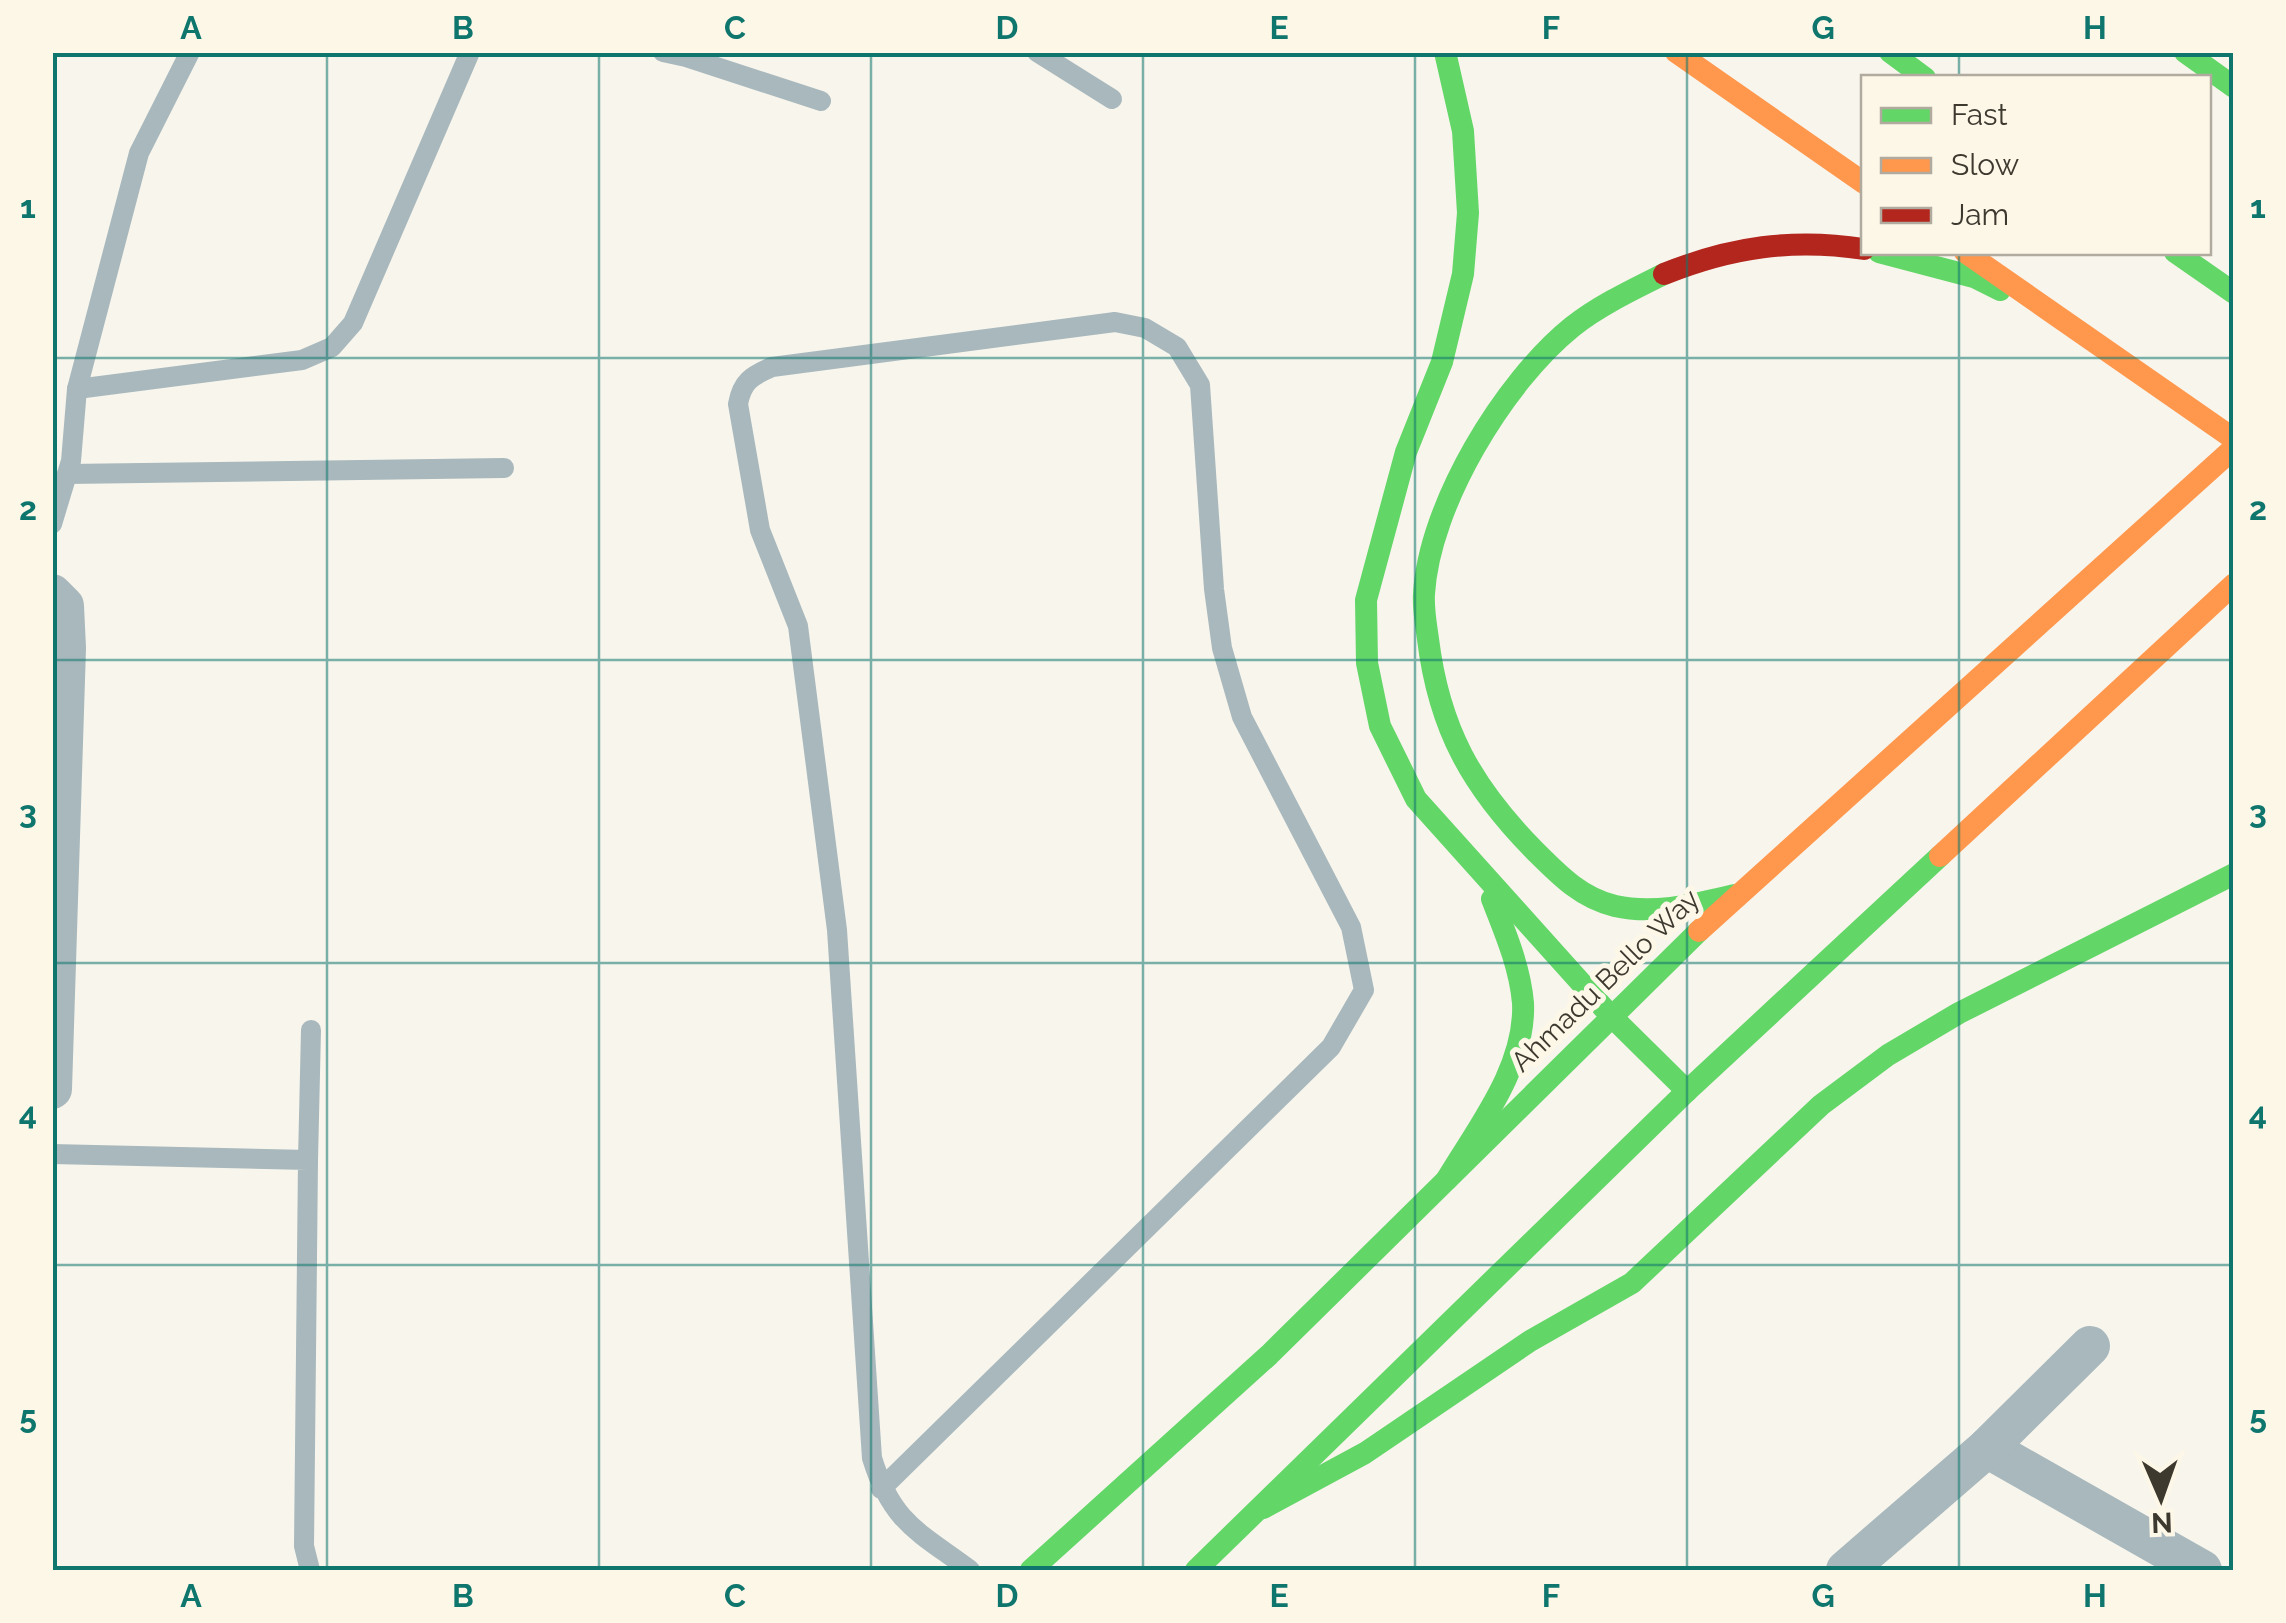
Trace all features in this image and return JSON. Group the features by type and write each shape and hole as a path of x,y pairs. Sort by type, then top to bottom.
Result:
{"main road":[{"path":"1445,52 1462,131 1468,213 1462,274 1442,362 1406,452 1366,600 1367,663 1380,726 1416,799 1610,1016 1688,1091"},
{"path":"1676,52 1861,180"},
{"path":"1890,52 1921,75"},
{"path":"2185,52 2234,86"},
{"path":"1735,895 1654,911 1602,904 1573,887 1505,822 1462,762 1431,677 1424,592 1445,506 1472,456 1520,386 1569,330 1637,286 1699,260 1759,244 1831,242 1861,248"},
{"path":"1890,255 1974,277 2062,320"},
{"path":"1969,255 2234,439"},
{"path":"2179,255 2234,294"},
{"name":"Ahmadu Bello Way","path":"1032,1570 1269,1354 1735,895 2234,448"},
{"path":"1196,1570 1688,1091 2234,584"},
{"path":"1447,1179 1481,1122 1521,1033 1520,984 1508,938 1481,873"},
{"path":"1263,1508 1365,1453 1516,1350 1632,1283 1667,1254 1821,1104 1888,1055 1959,1013 2234,874"}],"street":[{"path":"52,594 64,606 66,648 52,1089"},
{"path":"1846,1570 1987,1448 2090,1346"},
{"path":"1987,1448 2202,1570"}],"lane":[{"path":"52,524 67,474 78,389 139,152 190,52"},
{"path":"78,389 302,360 332,347 353,323 470,52"},
{"path":"663,52 821,101"},
{"path":"1037,52 1112,99"},
{"path":"882,1489 1331,1047 1364,990 1350,927 1242,718 1222,648 1214,590 1200,385 1177,347 1146,328 1115,322 772,367 742,385 738,404 757,516 798,626 837,930 872,1458 882,1489 897,1515 970,1570"},
{"path":"67,474 504,468"},
{"path":"310,1030 304,1546 310,1570"},
{"path":"52,1154 308,1160"}],"traffic: fast":[{"path":"1445,52 1463,131 1468,213 1463,274 1442,362 1406,452 1366,600 1367,663 1380,726 1416,799 1610,1015 1687,1091"},
{"path":"1890,52 1921,75"},
{"path":"2185,52 2234,87"},
{"path":"1890,255 1974,277 2000,290"},
{"path":"2179,255 2234,293"},
{"path":"1664,274 1572,327 1521,379 1497,412 1474,448 1440,522 1429,559 1425,616 1440,701 1462,755 1493,804 1562,877 1592,897 1630,908 1675,907 1735,895"},
{"path":"1196,1570 1687,1091 1940,856"},
{"path":"1263,1508 1365,1453 1530,1341 1632,1283 1821,1105 1888,1055 1959,1013 2234,874"},
{"path":"1447,1179 1498,1096 1522,1027 1519,976 1492,899"},
{"path":"1031,1570 1269,1355 1699,931"}],"traffic: slow":[{"path":"1676,52 1861,181"},
{"path":"1969,255 2234,439"},
{"path":"1699,931 2234,448"},
{"path":"1940,856 2234,584"}],"traffic: jam":[{"path":"1664,274 1714,257 1762,247 1812,244 1861,249"}]}
